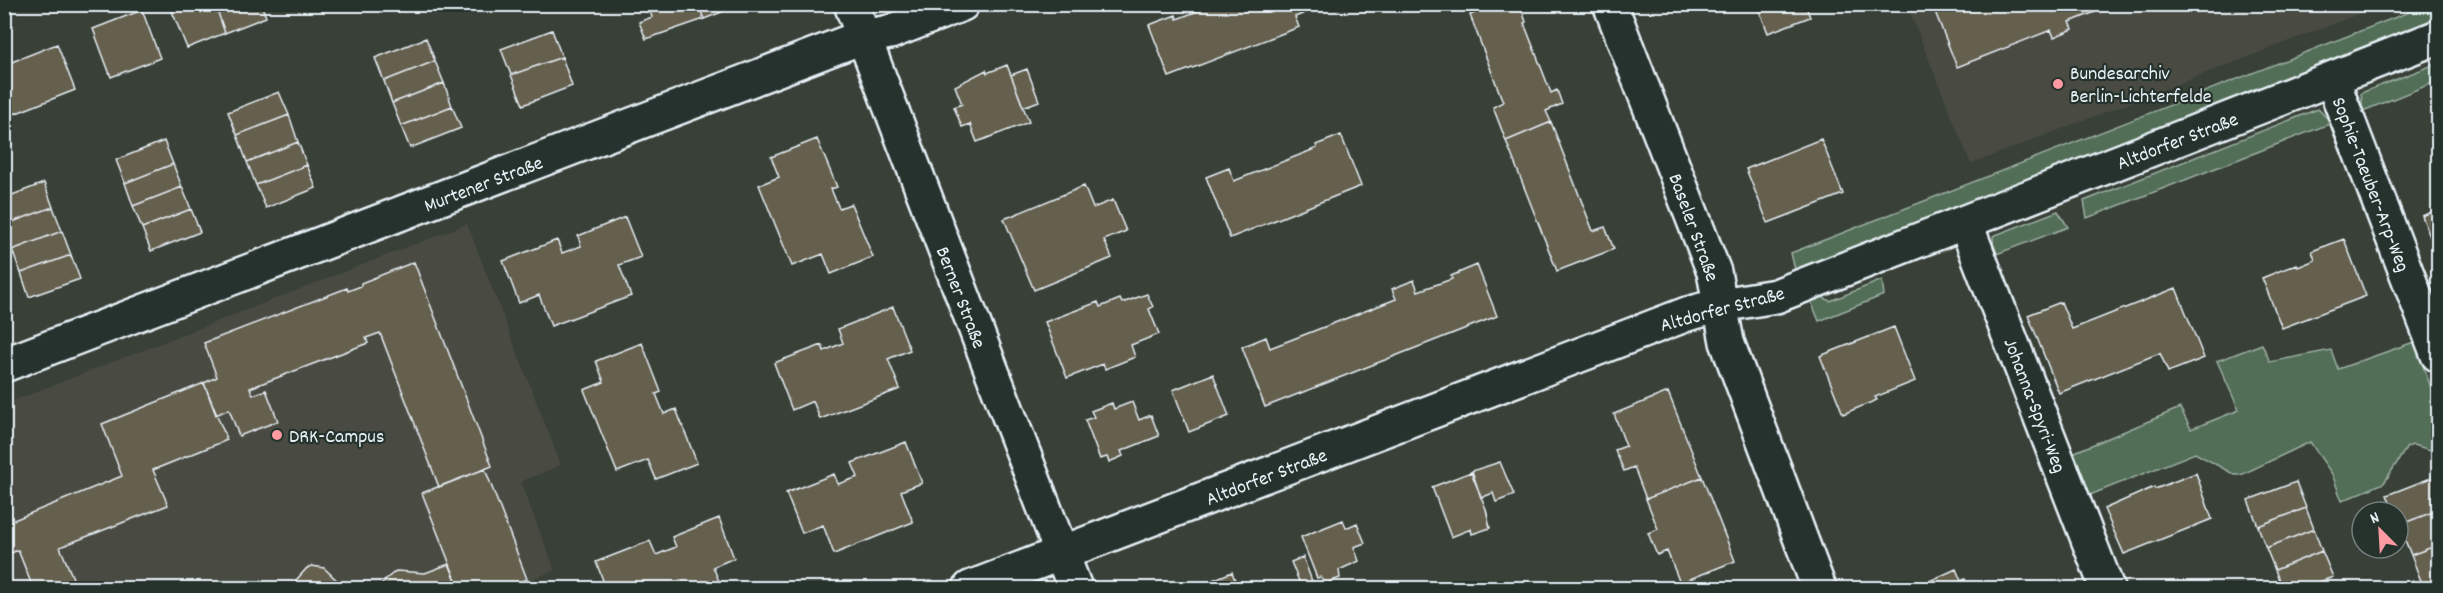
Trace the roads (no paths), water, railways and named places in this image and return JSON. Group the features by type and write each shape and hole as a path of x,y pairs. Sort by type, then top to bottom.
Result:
{"street":[{"name":"Berner Straße","path":"851,4 1075,588"},
{"name":"Murtener Straße","path":"4,365 862,37 890,32 962,4"},
{"name":"Baseler Straße","path":"1610,4 1714,272 1727,342 1819,588"},
{"name":"Altdorfer Straße","path":"970,588 1687,314 1720,305 1776,296 2439,38"},
{"name":"Sophie-Taeuber-Arp-Weg","path":"2332,79 2439,355"},
{"name":"Johanna-Spyri-Weg","path":"1965,222 2107,588"}],"place":[{"name":"Bundesarchiv Berlin-Lichterfelde","path":"2058,84"},
{"name":"DRK-Campus","path":"277,435"}]}
